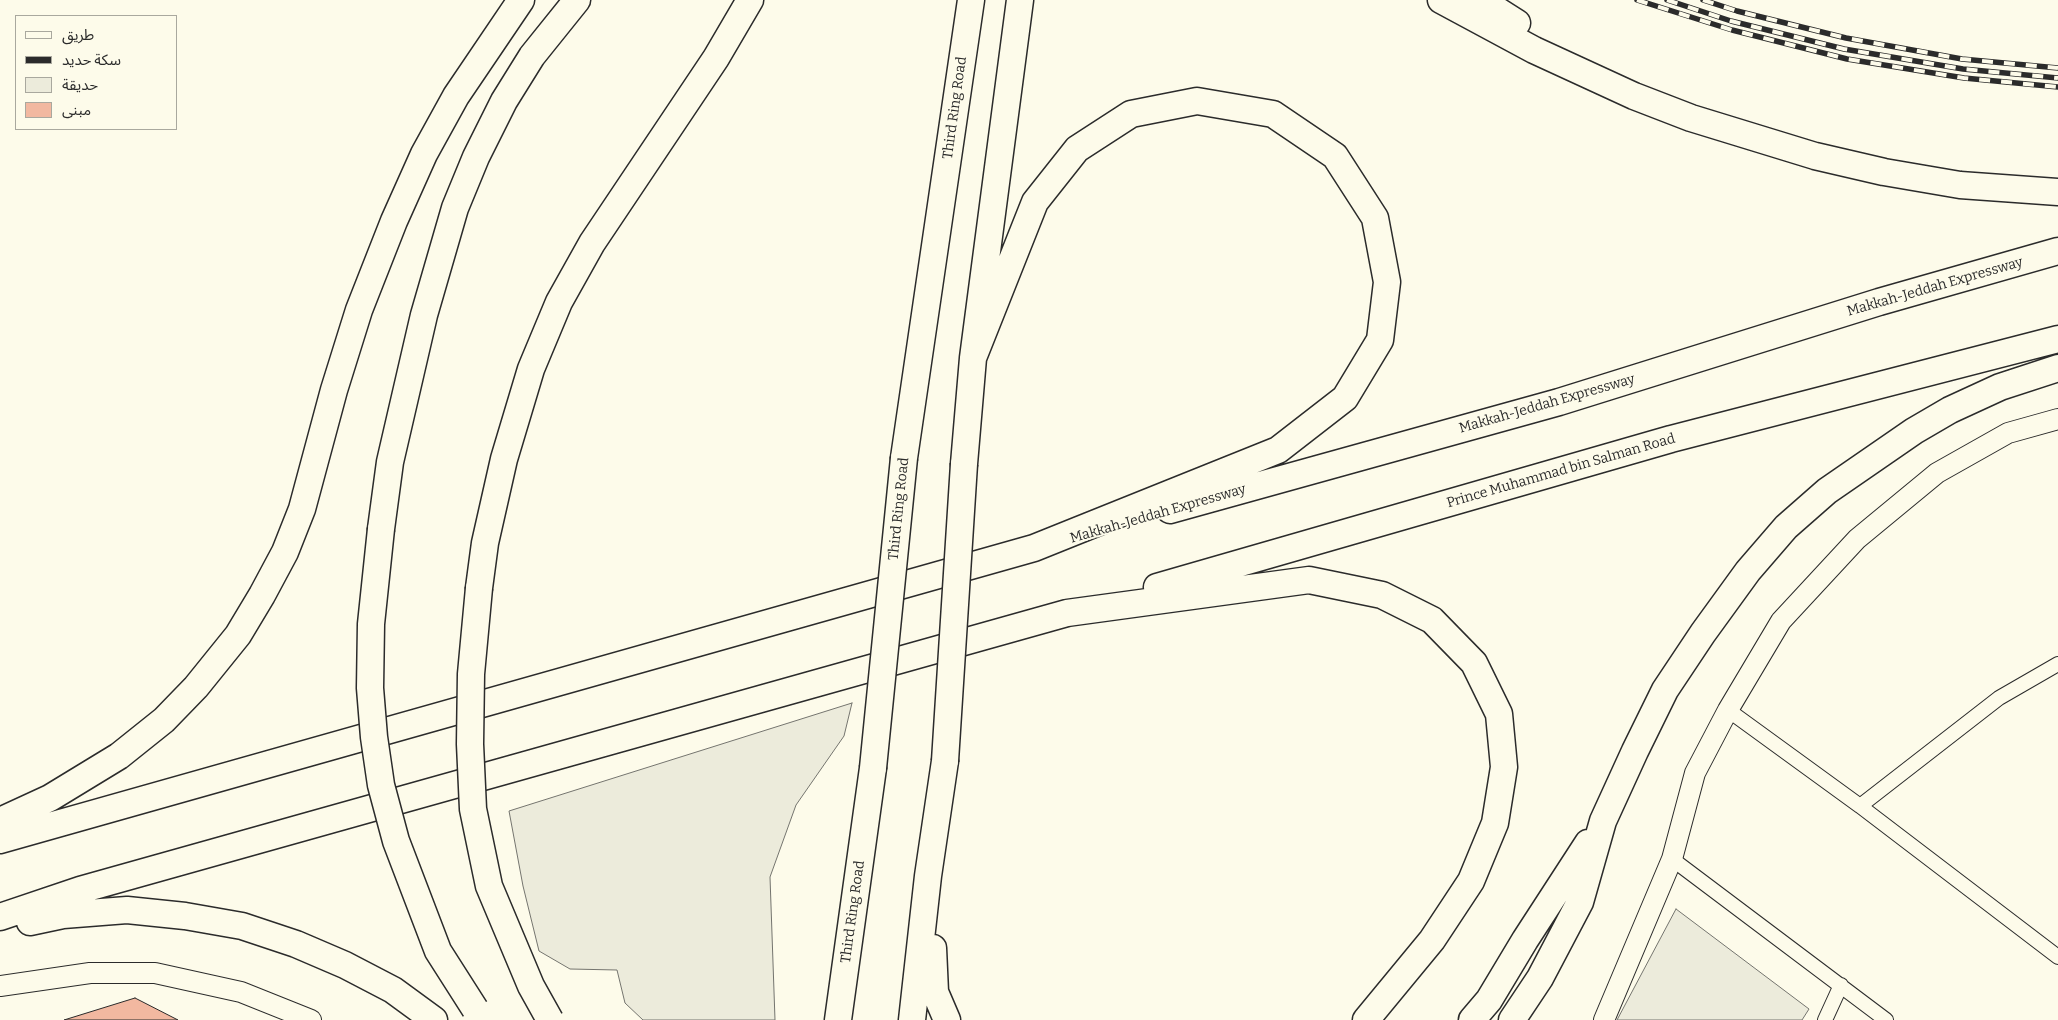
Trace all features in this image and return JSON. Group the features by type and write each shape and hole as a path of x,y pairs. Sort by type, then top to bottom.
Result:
{"highway":[{"path":"0,821 50,798 126,750 164,720 196,687 238,635 262,596 285,552 302,509 334,390 359,310 394,221 424,154 456,96 521,0"},
{"path":"479,1015 438,951 396,841 381,785 374,737 370,688 371,624 390,462 424,315 455,208 476,157 504,101 532,56 577,0"},
{"path":"550,1020 531,986 489,886 473,810 470,744 471,674 485,543 504,459 531,369 560,302 592,243 716,58 750,0"},
{"name":"Third Ring Road","path":"838,1020 873,768 904,458 971,0"},
{"path":"912,1020 928,876 945,761 964,464 973,358 1020,0"},
{"path":"1441,0 1534,50 1634,96 1692,118 1759,139 1816,156 1884,172 1960,185 2058,192"},
{"path":"1481,0 1634,96"},
{"path":"0,840 1034,548 1278,450 1345,398 1380,340 1387,282 1375,218 1335,156 1272,114 1197,101 1131,114 1077,149 1035,202 973,358"},
{"name":"Makkah-Jeddah Expressway","path":"1034,548 1558,402 1878,302 2058,251"},
{"name":"Prince Muhammad bin Salman Road","path":"1067,613 1671,439 2058,339"},
{"path":"1472,1020 1489,1000 1525,940 1603,821 1665,690 1748,571 1786,528 1827,491 1914,430 1950,410 2000,387 2058,368"},
{"path":"0,917 80,890 1067,613 1309,580 1382,595 1432,620 1474,663 1499,714 1504,767 1495,824 1471,882 1432,940 1366,1020"},
{"path":"1512,1020 1540,978 1580,902 1603,821"},
{"path":"928,876 935,992 947,1020"},
{"path":"0,929 63,914 127,910 185,916 242,926 296,944 345,965 393,990 434,1020"}],"street":[{"path":"1604,1020 1672,859 1695,773 1728,710 1781,621 1857,539 1937,473 2008,433 2058,419"},
{"path":"1860,806 2000,698 2058,664"},
{"path":"1728,710 1860,806 2058,957"},
{"path":"1672,859 1886,1020"},
{"path":"0,986 90,973 156,973 240,992 311,1020"},
{"path":"1825,1020 1841,985"}],"green space":[{"path":"852,703 844,736 796,805 770,877 775,1020 643,1020 625,1003 617,970 570,969 539,951 523,886 509,811"},
{"path":"1676,909 1809,1009 1802,1020 1617,1020"}],"building":[{"path":"135,998 178,1020 64,1020"}],"railway":[{"path":"1637,0 1732,30 1847,59 1964,78 2058,87"},
{"path":"1667,0 1731,21 1844,49 1963,69 2058,78"},
{"path":"1703,0 1737,11 1846,38 1962,59 2058,68"}]}
